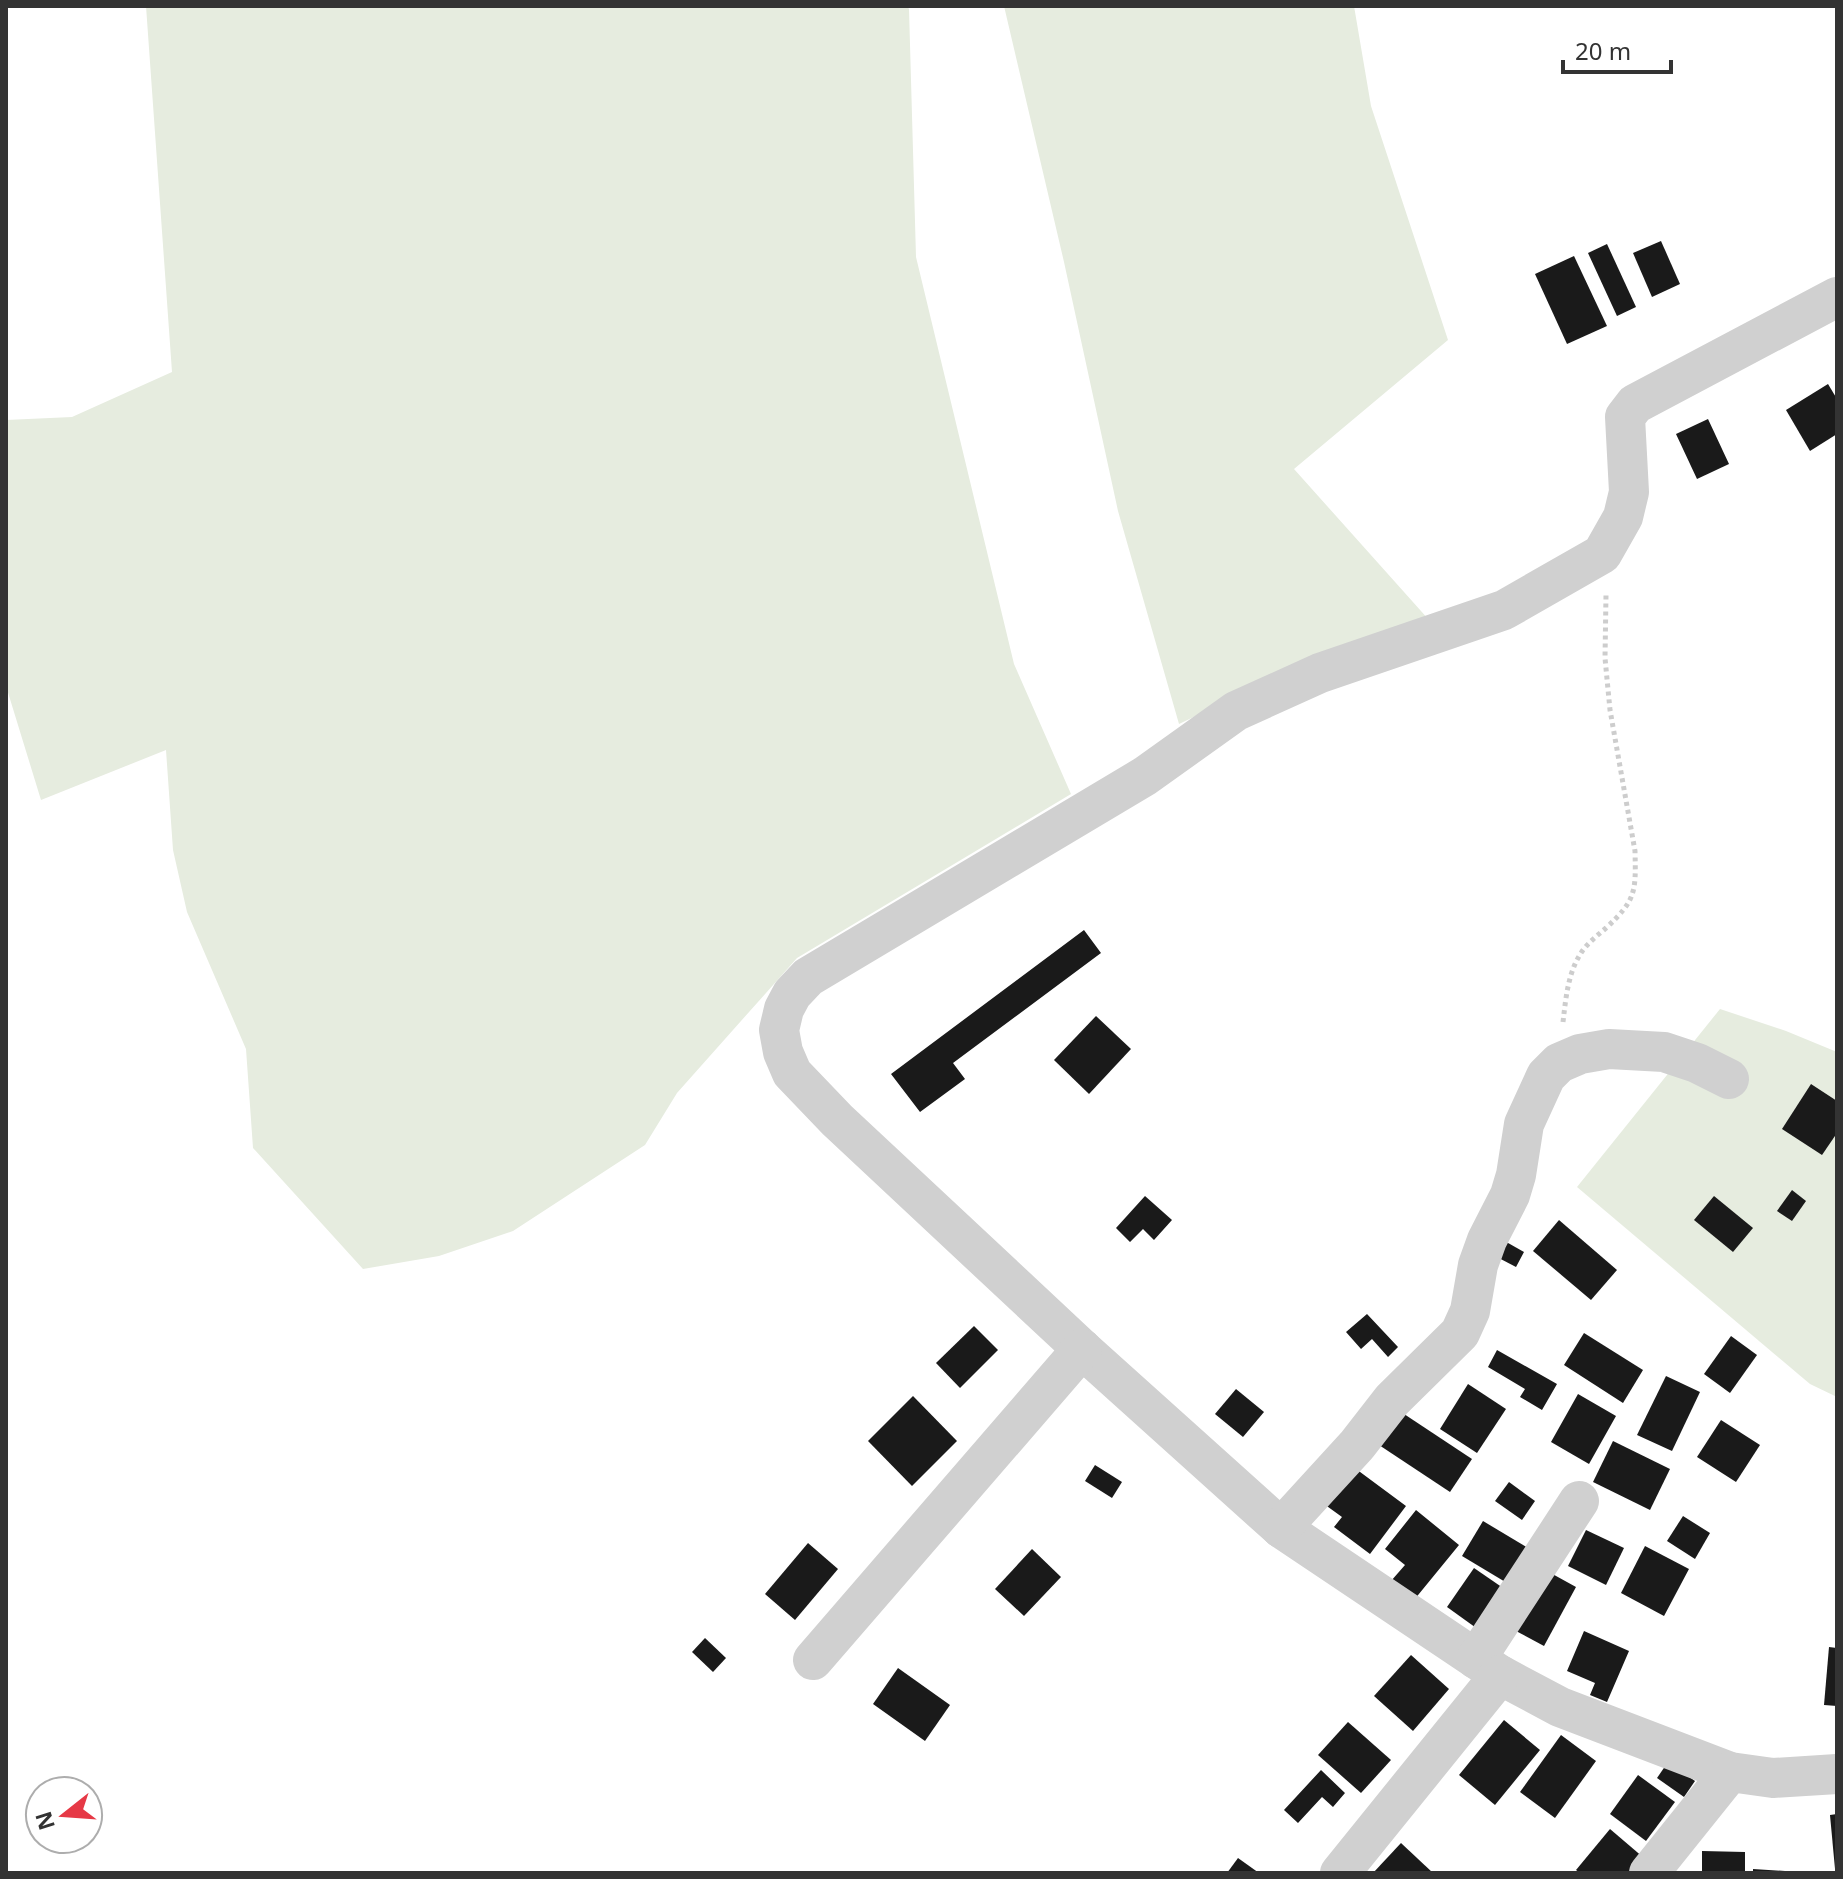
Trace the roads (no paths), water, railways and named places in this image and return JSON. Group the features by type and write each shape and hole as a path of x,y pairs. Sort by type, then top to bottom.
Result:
{"street":[{"path":"1837,297 1635,404 1625,417 1629,492 1623,517 1602,554 1504,610 1320,673 1236,711 1145,776 808,977 792,994 784,1009 779,1030 783,1052 792,1073 837,1120 1082,1349 1281,1528 1488,1667 1560,1707 1730,1772 1773,1778 1837,1774"},
{"path":"1281,1528 1357,1445 1392,1400 1460,1333 1470,1311 1478,1265 1487,1240 1510,1195 1524,1124 1546,1076 1559,1063 1580,1054 1609,1049 1664,1052 1697,1063 1729,1079"},
{"path":"813,1660 1082,1349"},
{"path":"1340,1873 1488,1667 1579,1501"},
{"path":"1649,1873 1730,1772"}]}
